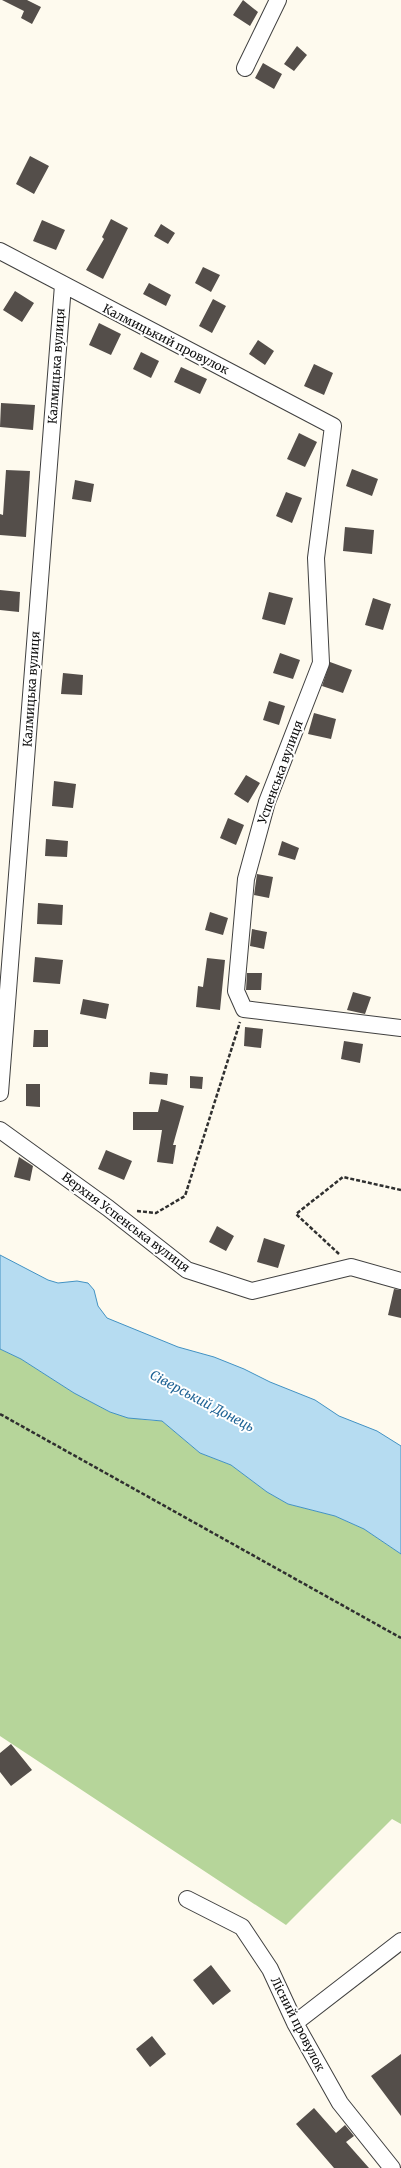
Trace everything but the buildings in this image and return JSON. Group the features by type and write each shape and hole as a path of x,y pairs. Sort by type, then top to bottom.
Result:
{"street":[{"path":"245,68 278,0"},
{"name":"Калмицький провулок","path":"0,251 333,426"},
{"name":"Калмицька вулиця","path":"0,1093 63,285"},
{"name":"Успенська вулиця","path":"244,1009 236,991 246,879 267,802 321,663 316,558 333,426"},
{"path":"244,1009 401,1028"},
{"name":"Верхня Успенська вулиця","path":"0,1130 108,1208 187,1270 252,1290 351,1267 401,1280"},
{"name":"Лісний провулок","path":"187,1899 242,1927 270,1969 295,2023 340,2103 392,2168"},
{"path":"295,2023 401,1940"}],"path":[{"path":"136,1211 156,1213 185,1196 244,1009"},
{"path":"344,1260 296,1214 343,1177 401,1190"},
{"path":"0,1414 401,1638"}],"green space":[{"path":"0,1349 21,1359 74,1393 110,1412 145,1420 162,1421 200,1453 231,1465 267,1492 288,1504 335,1516 364,1529 401,1554 401,1824 392,1819 286,1925 0,1736"}],"water":[{"name":"Сіверський Донець","path":"0,1255 48,1280 58,1283 77,1281 88,1283 94,1290 98,1306 107,1318 178,1347 214,1357 244,1369 270,1382 315,1400 339,1416 377,1431 401,1446 401,1554 364,1529 335,1516 288,1504 267,1492 231,1465 200,1453 162,1421 128,1418 110,1412 74,1393 21,1359 0,1349"}]}
